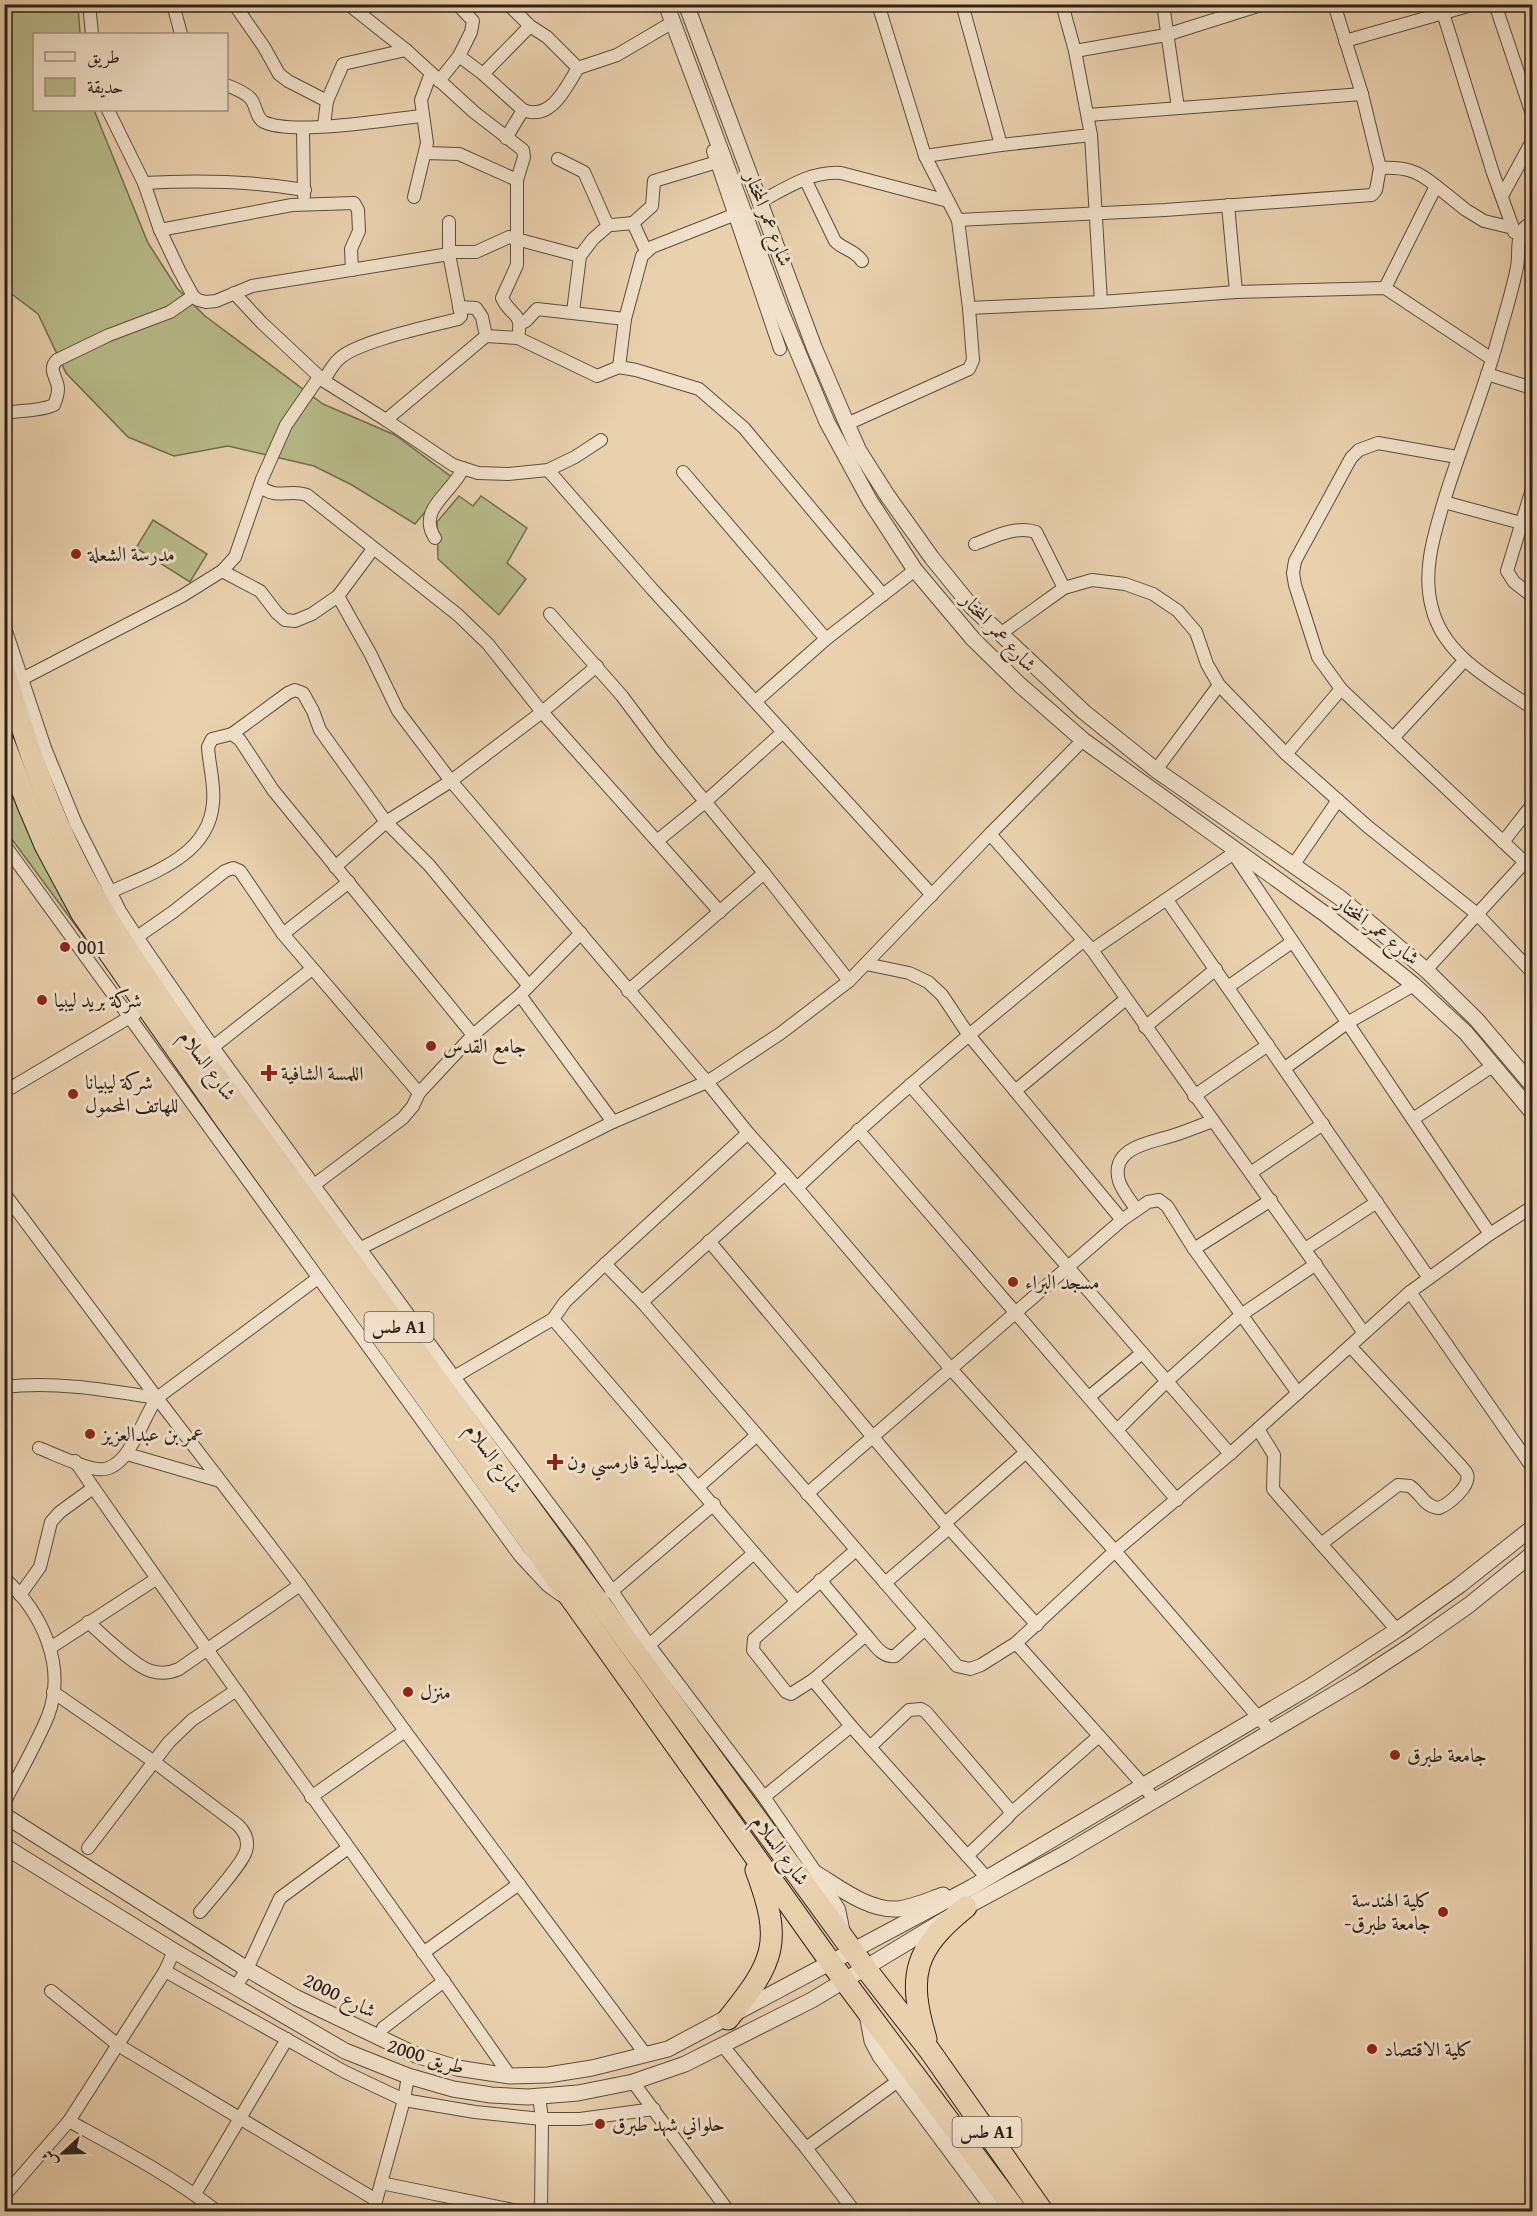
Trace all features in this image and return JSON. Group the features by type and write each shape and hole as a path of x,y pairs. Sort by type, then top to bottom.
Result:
{"highway":[{"name":"شارع السلام","path":"13,675 29,750 64,837 78,867 120,938 187,1037 866,1969 930,2051 1043,2209"},
{"name":"شارع السلام","path":"4,743 28,805 62,879 138,1012 225,1119 577,1606 844,1981 1017,2211"},
{"path":"728,2019 760,1976 767,1960 773,1930 757,1872 745,1844"},
{"path":"930,2051 919,2016 916,1973 921,1958 940,1929 969,1897"}],"street":[{"path":"89,4 92,33"},
{"path":"173,4 181,33"},
{"path":"234,4 264,47 279,74 327,101"},
{"path":"348,4 406,50 524,153 517,180 517,265 502,298 519,318 518,338"},
{"path":"414,197 425,153 427,134 421,100 435,77 459,56 471,32 473,21 457,4"},
{"name":"شارع عمر المختار","path":"666,4 670,24 721,161 827,422 870,501 915,570 973,639 1020,685 1083,740 1235,852 1325,914 1414,985 1466,1033 1533,1112"},
{"name":"شارع عمر المختار","path":"686,4 814,347 859,451 886,495 939,566 971,606 1084,712 1156,771 1339,897 1426,970 1476,1019 1533,1085"},
{"path":"847,424 969,369 973,360 958,220 925,156 878,4"},
{"path":"962,4 1000,145"},
{"path":"1062,4 1075,51 1091,135 1101,302"},
{"path":"1163,4 1178,108"},
{"path":"1075,51 1166,35 1264,4"},
{"path":"958,220 1228,206 1372,195 1376,190 1380,168 1362,94 1334,4"},
{"path":"1345,41 1475,4"},
{"path":"1495,4 1533,114"},
{"path":"512,8 530,26 547,37 578,68"},
{"path":"1443,14 1519,244"},
{"path":"459,56 523,110 531,113 538,112 559,100 578,68 617,55 670,24"},
{"path":"483,74 530,26"},
{"path":"324,126 327,101 343,64 406,50"},
{"path":"228,86 247,95 253,101 264,122 303,128 422,116"},
{"path":"1088,115 1362,94"},
{"path":"506,138 523,110"},
{"path":"108,111 144,183 160,230 193,296 206,302 252,286 450,253 476,252 509,237 580,256"},
{"path":"303,128 305,190 303,204"},
{"path":"925,156 1091,135"},
{"path":"1502,196 1519,162 1533,141"},
{"path":"425,153 459,154 517,180"},
{"path":"573,312 580,256 593,239 609,225 633,223 652,206 652,183 656,179 742,154"},
{"path":"558,159 584,172 609,225"},
{"path":"721,161 780,349"},
{"path":"1380,168 1409,169 1426,177 1466,210 1484,220 1513,228"},
{"path":"760,202 805,179 828,172 841,173 948,201"},
{"path":"805,179 835,241 841,247 858,254 862,261"},
{"path":"144,183 181,181 278,185 305,190"},
{"path":"1385,288 1436,186"},
{"path":"160,230 303,204 354,203 357,205 359,231 350,254 352,270"},
{"path":"1228,206 1236,292"},
{"path":"619,367 625,319 642,256 646,251 736,214"},
{"path":"13,675 182,596 222,571 235,557 260,486 286,426 321,379 340,358 349,352 398,334 458,319 461,316 450,253 448,222"},
{"path":"633,223 646,251"},
{"path":"1533,223 1521,232 1511,291 1492,359 1457,457 1434,534 1428,572 1431,608 1445,638 1464,661 1533,708"},
{"path":"969,308 1101,302 1236,292 1385,288 1492,359"},
{"path":"234,293 321,379 453,465 478,473 508,474 548,470 575,457 601,440"},
{"path":"4,413 40,411 54,405 58,387 52,370 57,360 108,335 170,312 193,296"},
{"path":"459,308 468,306 476,309 482,317 486,336"},
{"path":"520,324 537,309 625,319"},
{"path":"386,420 486,336 518,338 597,376 619,367 699,389 744,429 883,595"},
{"path":"1486,374 1533,387"},
{"path":"1426,970 1477,914 1529,865 1341,689 1318,657 1293,573 1295,561 1351,458 1359,450 1378,443 1457,457"},
{"path":"435,538 429,525 430,512 456,482 463,468"},
{"path":"548,470 652,589 932,895"},
{"path":"683,472 826,639"},
{"path":"260,486 277,494 296,492 307,495 458,615 488,644 542,712 720,912"},
{"path":"1533,489 1527,524 1507,571 1514,582 1533,596"},
{"path":"1444,502 1527,524"},
{"path":"975,544 1018,529 1029,529 1036,532 1064,588"},
{"path":"222,571 260,591 285,620 296,621 312,614 338,596 373,549"},
{"path":"756,701 826,639 915,570"},
{"path":"1000,634 1064,588 1092,580 1125,584 1153,594 1178,611 1196,632 1207,664 1219,685 1286,754 1367,826 1477,914 1533,972"},
{"path":"338,596 372,655 398,711 451,781 951,1369 1115,1551 1271,1731"},
{"path":"550,614 597,666 849,981"},
{"path":"4,625 13,675 76,824 110,892 137,937 213,1047 582,1549 649,1645 764,1797 839,1910 849,1944"},
{"path":"1394,737 1464,661"},
{"path":"335,867 386,822 451,781 542,712 597,666"},
{"path":"1156,771 1219,685"},
{"path":"1286,754 1341,689"},
{"path":"110,892 177,860 202,839 213,803 208,747 212,739 232,734 288,693 295,690 303,693 320,730 386,822 429,864 524,991 613,1122"},
{"path":"657,841 705,802 783,732"},
{"path":"232,734 240,741 273,790 473,1035"},
{"path":"361,1248 613,1122 707,1082 781,1033 849,981 1083,740"},
{"path":"1294,864 1338,800"},
{"path":"1503,842 1533,805"},
{"path":"990,834 1092,950 1364,1333"},
{"path":"6,851 138,1012 318,1278 520,1556 547,1585 577,1606"},
{"path":"1092,950 1235,852 1292,942 1490,1234"},
{"path":"137,937 225,871 233,868 240,872 283,934 419,1093"},
{"path":"628,991 764,873"},
{"path":"283,934 349,882"},
{"path":"1325,914 1339,897"},
{"path":"1167,900 1429,1278"},
{"path":"314,1185 403,1118 413,1107 419,1093 473,1035 524,991 581,933"},
{"path":"797,1188 858,1130 968,1034 1083,941"},
{"path":"1228,987 1292,942"},
{"path":"866,964 909,973 928,982 942,994 968,1034 1122,1220"},
{"path":"213,1047 312,969"},
{"path":"1145,1027 1215,969"},
{"path":"1285,1068 1347,1023 1414,985"},
{"path":"1015,1091 1126,999"},
{"path":"4,1092 138,1012"},
{"path":"1194,1096 1268,1045"},
{"path":"1413,1119 1494,1065"},
{"path":"910,1085 1230,1454"},
{"path":"1136,1209 1119,1182 1118,1169 1123,1158 1142,1143 1169,1137 1213,1121"},
{"path":"1251,1172 1323,1125"},
{"path":"858,1130 1178,1500"},
{"path":"454,1377 553,1319 565,1302 748,1133"},
{"path":"642,1302 785,1174"},
{"path":"4,1193 300,1585 405,1731 646,2055"},
{"path":"807,1494 1068,1265 1122,1220 1148,1202 1159,1200 1167,1206 1194,1248 1298,1393"},
{"path":"1194,1248 1270,1200"},
{"path":"1305,1249 1377,1202"},
{"path":"605,1264 642,1302 756,1437 957,1666 970,1669 981,1665 1016,1643 1115,1551 1178,1500 1410,1292 1490,1234 1533,1207"},
{"path":"709,1241 947,1526 1037,1625"},
{"path":"1118,1429 1166,1382 1241,1315 1316,1264"},
{"path":"39,1448 94,1468 104,1469 119,1463 127,1454 148,1410 157,1398 318,1278"},
{"path":"1410,1292 1533,1467"},
{"path":"553,1319 796,1601"},
{"path":"1321,1544 1398,1485 1410,1486 1426,1504 1439,1508 1458,1495 1467,1482 1467,1475 1461,1466 1350,1346"},
{"path":"1089,1397 1142,1353"},
{"path":"4,1387 30,1384 78,1386 157,1398"},
{"path":"1258,1429 1274,1455 1273,1489 1398,1630"},
{"path":"698,1486 756,1437"},
{"path":"885,1583 1025,1453"},
{"path":"127,1454 220,1481"},
{"path":"75,1461 206,1650 510,2076"},
{"path":"20,1594 40,1567 51,1522 60,1512 93,1488"},
{"path":"611,1592 714,1504"},
{"path":"969,1897 987,1878 1311,1686 1398,1630 1461,1585 1533,1528"},
{"path":"856,1550 754,1639 753,1650 786,1692 791,1694 813,1680 866,1635"},
{"path":"649,1645 754,1553"},
{"path":"817,1874 852,1896 887,1908 899,1909 969,1897 1064,1854 1271,1731 1415,1643 1470,1605 1533,1554"},
{"path":"4,1578 20,1594 41,1626 50,1648 54,1670 53,1692 47,1716 4,1803"},
{"path":"50,1648 156,1579"},
{"path":"820,1580 883,1654 889,1657 896,1656 926,1629"},
{"path":"88,1622 141,1666 153,1672 173,1671 300,1585"},
{"path":"1016,1643 1155,1801"},
{"path":"813,1680 851,1726 987,1878"},
{"path":"88,1848 153,1761 192,1720 235,1691"},
{"path":"53,1692 153,1761 238,1825 246,1837 247,1847 244,1856 200,1912"},
{"path":"870,1747 909,1710 921,1708 1009,1809 1010,1814"},
{"path":"764,1797 851,1726"},
{"path":"311,1797 405,1731"},
{"path":"968,1856 1010,1814 1100,1736"},
{"name":"شارع 2000","path":"4,1815 247,1969 297,1998 416,2055 457,2068 510,2076 548,2075 592,2068 668,2049 831,1963 849,1944 969,1897"},
{"path":"1054,1838 1064,1854"},
{"name":"طريق 2000","path":"4,1846 235,1988 345,2051 408,2076 453,2089 491,2095 539,2096 578,2093 633,2082 685,2064 866,1969 969,1897"},
{"path":"235,1988 247,1969 279,1898 348,1848"},
{"path":"423,1953 519,1884"},
{"path":"4,2196 69,2121 165,1971 174,1951"},
{"path":"165,1971 345,2072 404,2100 475,2112 542,2119 580,2119 654,2109"},
{"path":"383,2028 444,1981"},
{"path":"51,1990 118,2045 374,2206 404,2100 408,2076"},
{"path":"867,2011 872,2041 880,2056 996,2211"},
{"path":"195,2194 287,2039"},
{"path":"723,2046 854,2211"},
{"path":"806,2148 898,2081"},
{"path":"633,2082 729,2211"},
{"path":"539,2096 542,2119 540,2211"},
{"path":"69,2121 134,2156 218,2211"},
{"path":"381,2182 523,2211"},
{"path":"4,2208 8,2211"}],"green space":[{"path":"4,5 78,5 80,33 33,33 33,111 94,111 148,243 177,288 205,316 323,404 395,435 453,478 415,524 352,485 314,466 228,446 174,456 128,437 66,373 38,314 5,289"},
{"path":"459,496 473,506 481,496 527,528 507,563 526,579 499,615 438,559 437,522"},
{"path":"153,520 207,554 190,582 136,548"},
{"path":"4,768 14,799 90,945 5,830"}],"place":[{"name":"مدرسة الشعلة","path":"76,554"},
{"name":"001","path":"65,947"},
{"name":"شركة بريد ليبيا","path":"42,1000"},
{"name":"جامع القدس","path":"431,1046"},
{"name":"اللمسة الشافية","path":"269,1073"},
{"name":"شركة ليبيانا للهاتف المحمول","path":"73,1094"},
{"name":"مسجد البراء","path":"1013,1282"},
{"name":"عمر بن عبدالعزيز","path":"90,1434"},
{"name":"صيدلية فارمسي ون","path":"555,1462"},
{"name":"منزل","path":"408,1692"},
{"name":"جامعة طبرق","path":"1395,1755"},
{"name":"كلية الهندسة -جامعة طبرق","path":"1443,1912"},
{"name":"كلية الاقتصاد","path":"1372,2049"},
{"name":"حلواني شهد طبرق","path":"600,2124"}]}
